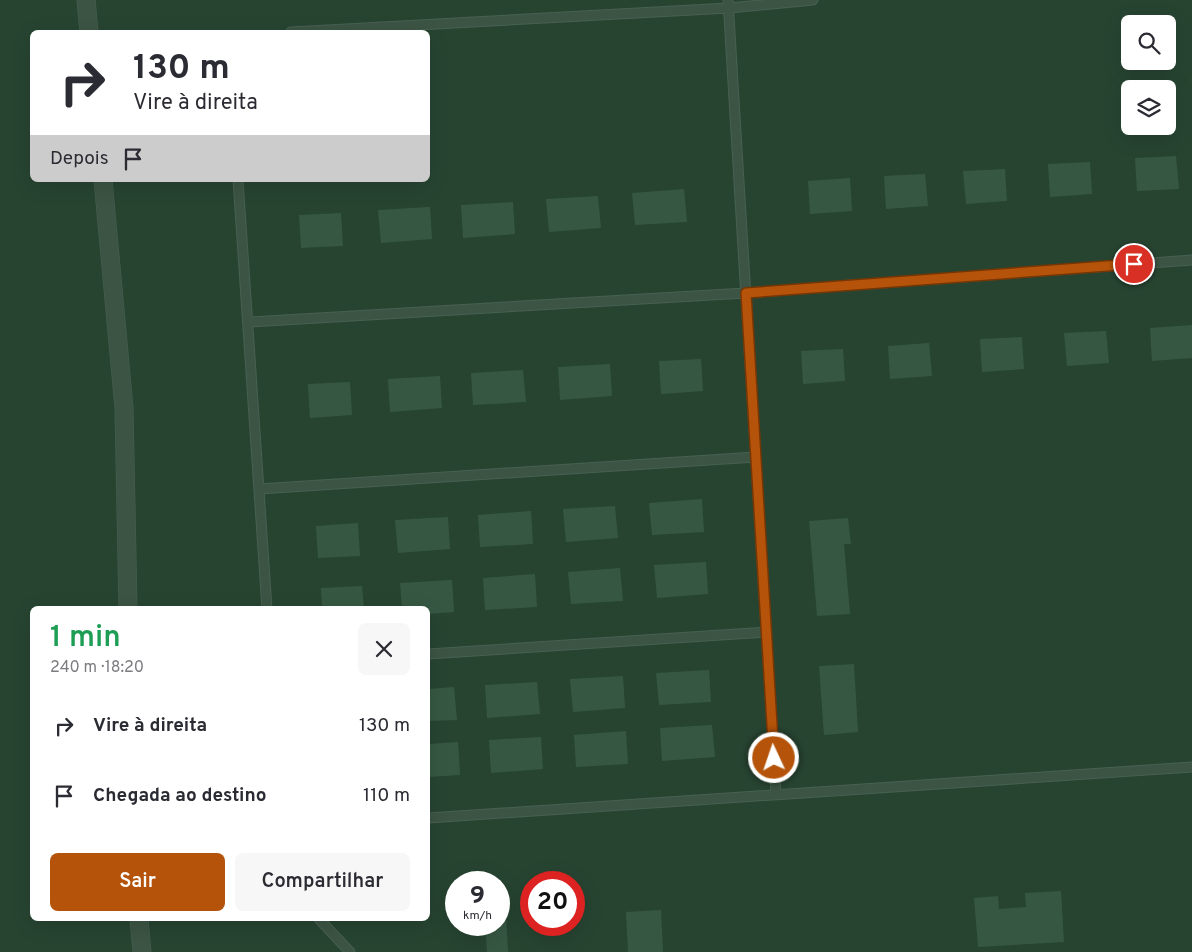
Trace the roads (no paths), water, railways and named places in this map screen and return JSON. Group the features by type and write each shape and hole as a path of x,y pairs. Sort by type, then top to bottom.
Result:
{"street":[{"path":"86,0 89,30"},
{"path":"103,182 124,408 128,606"},
{"path":"139,921 142,952"}],"lane":[{"path":"322,30 813,0"},
{"path":"729,4 776,794"},
{"path":"238,182 267,606"},
{"path":"248,322 746,293 1192,260"},
{"path":"259,489 756,457"},
{"path":"430,654 767,632"},
{"path":"430,818 1192,767"},
{"path":"321,921 350,952"}]}
